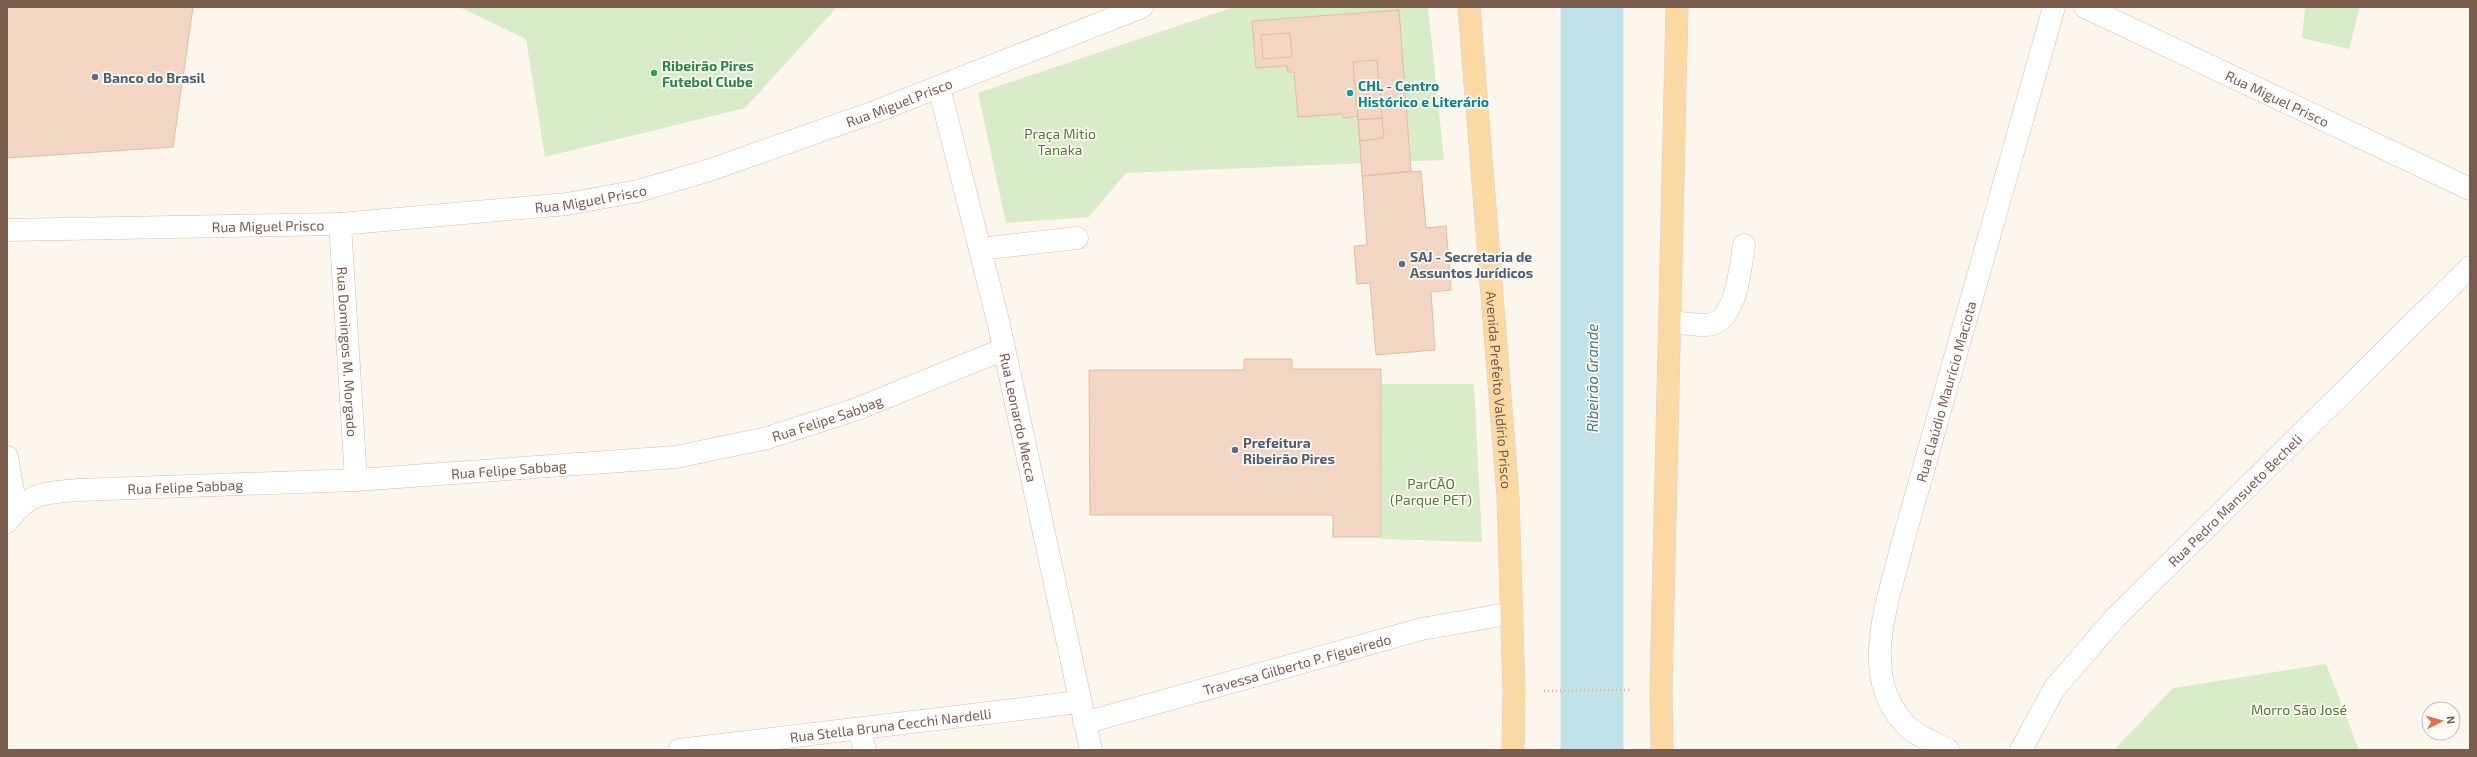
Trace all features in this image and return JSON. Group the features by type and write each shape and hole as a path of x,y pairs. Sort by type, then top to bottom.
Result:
{"main road":[{"name":"Avenida Prefeito Valdírio Prisco","path":"1469,7 1508,496 1512,613 1513,750"},
{"path":"1662,750 1677,7"}],"street":[{"name":"Rua Miguel Prisco","path":"7,230 340,224 566,204 638,192 710,170 939,87 1142,7"},
{"name":"Rua Claúdio Maurício Maciota","path":"1948,750 1906,726 1891,707 1881,685 1879,659 1884,620 1904,537 2054,7"},
{"name":"Rua Miguel Prisco","path":"2085,7 2470,189"},
{"name":"Rua Leonardo Mecca","path":"939,87 1004,349 1090,750"},
{"name":"Rua Domingos M. Morgado","path":"340,224 356,480"},
{"path":"980,249 1077,238"},
{"path":"1670,322 1708,325 1721,320 1733,304 1744,245"},
{"name":"Rua Pedro Mansueto Becheli","path":"2021,750 2054,689 2115,618 2470,267"},
{"name":"Rua Felipe Sabbag","path":"11,516 39,494 79,490 356,480 676,457 767,438 857,409 1004,349"},
{"path":"7,457 11,516"},
{"name":"Travessa Gilberto P. Figueiredo","path":"1084,723 1422,629 1512,613"},
{"name":"Rua Stella Bruna Cecchi Nardelli","path":"679,750 862,740 1079,702"}],"path":[{"path":"1552,690 1634,690"}],"green space":[{"name":"Ribeirão Pires Futebol Clube","path":"459,7 837,7 745,108 545,157 526,39"},
{"name":"Praça Mitio Tanaka","path":"1234,7 1428,7 1444,160 1126,173 1089,217 1006,223 978,93"},
{"path":"2305,7 2360,7 2349,49 2302,38"},
{"name":"ParCÃO (Parque PET)","path":"1381,384 1474,384 1482,542 1382,539"},
{"name":"Morro São José","path":"2326,664 2359,750 2114,750 2173,688"}],"building":[{"name":"Banco do Brasil","path":"7,7 193,7 173,147 7,158"},
{"name":"CHL - Centro Histórico e Literário","path":"1399,10 1411,171 1362,176 1358,116 1343,118 1343,114 1298,117 1294,72 1288,72 1287,66 1256,68 1252,21"},
{"path":"1290,33 1292,57 1263,59 1261,35"},
{"path":"1377,60 1382,118 1358,120 1353,62"},
{"path":"1382,118 1384,138 1360,141 1358,120"},
{"name":"SAJ - Secretaria de Assuntos Jurídicos","path":"1421,171 1426,228 1446,226 1451,290 1431,292 1435,350 1376,355 1370,283 1357,284 1354,246 1367,245 1362,176"},
{"name":"Prefeitura Ribeirão Pires","path":"1244,359 1292,359 1292,369 1381,369 1381,537 1333,537 1333,515 1090,515 1089,370 1244,370"}],"waterway":[{"name":"Ribeirão Grande","path":"1592,7 1592,750"}],"place":[{"name":"Ribeirão Pires Futebol Clube","path":"654,73"},
{"name":"Banco do Brasil","path":"95,77"},
{"name":"CHL - Centro Histórico e Literário","path":"1350,93"},
{"name":"SAJ - Secretaria de Assuntos Jurídicos","path":"1402,264"},
{"name":"Prefeitura Ribeirão Pires","path":"1235,450"}]}
